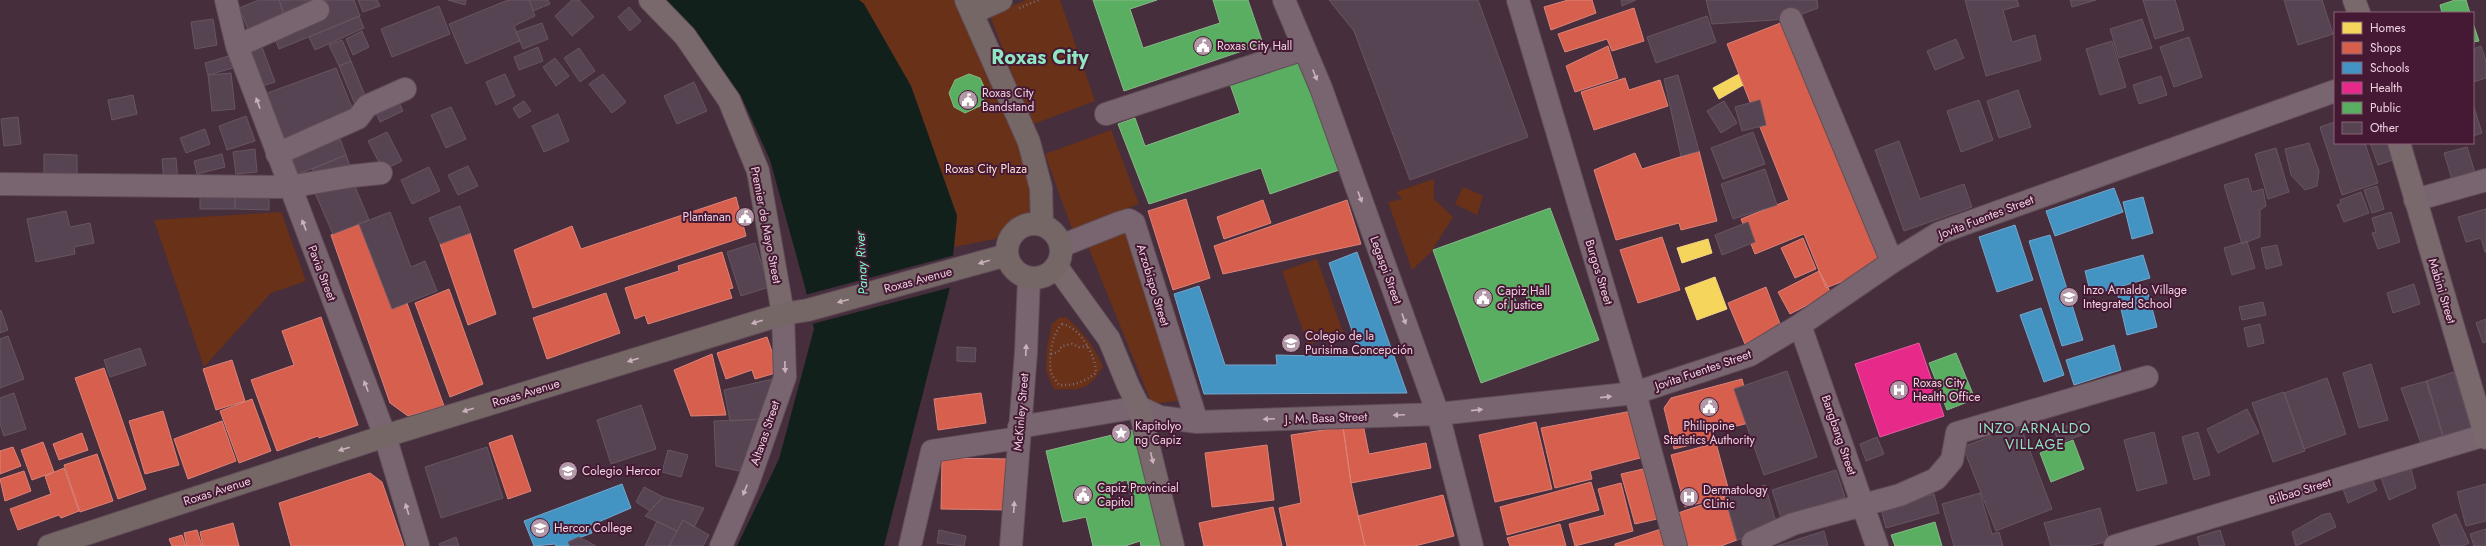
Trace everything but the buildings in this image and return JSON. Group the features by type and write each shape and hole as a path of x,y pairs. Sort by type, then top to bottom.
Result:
{"highway":[{"path":"1001,0 969,7 1029,142 1041,188 1042,225"},
{"path":"1033,224 1042,225 1055,232 1061,246 1060,261 1057,267 1044,277 1029,278 1015,270 1007,255 1008,245 1017,230 1033,224"},
{"name":"Roxas Avenue","path":"49,546 385,436 783,314 808,310 962,269 1007,255"}],"main road":[{"name":"Premier de Mayo Street","path":"650,0 685,36 729,100 758,171 783,314"},
{"path":"2354,0 2359,12"},
{"name":"Mabini Street","path":"2399,144 2486,437"},
{"path":"1057,267 1109,339 1139,407 1173,546"}],"street":[{"name":"Pavia Street","path":"226,0 237,46 289,187 385,436 418,546"},
{"name":"Legaspi Street","path":"1284,0 1304,49 1438,414 1472,546"},
{"name":"Burgos Street","path":"1518,0 1635,394 1676,546"},
{"path":"237,46 318,10"},
{"path":"1791,19 1892,262"},
{"path":"1106,114 1304,49"},
{"path":"277,154 358,118 367,106 405,89"},
{"name":"Jovita Fuentes Street","path":"1635,394 1750,355 1800,325 1892,262 1939,233 2334,91"},
{"path":"0,184 289,187 352,176 381,173"},
{"path":"2415,200 2486,180"},
{"name":"Arzobispo Street","path":"1061,246 1120,223 1130,220 1134,224 1197,422"},
{"name":"McKinley Street","path":"1011,546 1026,352 1029,278"},
{"name":"Altavas Street","path":"721,546 747,486 785,377 783,314"},
{"name":"Bangbang Street","path":"1800,325 1877,546"},
{"path":"1753,542 1793,524 1900,495 1936,479 1952,460 1957,433 2147,377"},
{"name":"J. M. Basa Street","path":"1139,407 1160,417 1197,422 1438,414 1635,394"},
{"path":"910,546 932,451 1139,407"},
{"name":"Bilbao Street","path":"2115,546 2486,437"}],"path":[{"path":"1062,324 1067,325 1088,346 1096,363 1096,373 1086,381 1071,386 1059,385 1052,374 1051,354 1056,330 1062,324"},
{"path":"1051,354 1058,352 1062,346 1072,344 1079,348 1088,346"}],"green space":[{"name":"Roxas City Plaza","path":"859,0 959,0 1026,155 1033,192 1029,213 995,239 954,247 957,215 911,86 864,4"},
{"path":"1026,0 1060,0 1095,101 1031,125 990,15"},
{"name":"Roxas City Plaza","path":"1111,130 1139,204 1072,229 1045,154"},
{"path":"1434,179 1434,199 1453,217 1431,252 1412,270 1388,202 1402,199 1396,192"},
{"path":"1463,187 1483,196 1477,215 1455,204"},
{"path":"281,212 306,281 271,293 204,367 154,220"},
{"path":"1128,228 1183,400 1152,404 1087,244"},
{"path":"1317,259 1343,332 1308,345 1282,271"},
{"path":"1066,317 1088,340 1103,367 1093,381 1088,385 1078,389 1054,389 1046,371 1047,348 1052,324 1059,318"}],"water":[{"name":"Panay River","path":"664,0 859,0 864,4 911,86 957,216 950,287 884,546 737,546 779,459 814,329 805,287 770,160 741,96 686,22"}],"pier":[{"path":"955,255 952,287 812,324 805,295"}],"place":[{"name":"Roxas City Hall","path":"1203,46"},
{"name":"Roxas City Bandstand","path":"968,100"},
{"name":"Plantanan","path":"745,217"},
{"name":"Inzo Arnaldo Village Integrated School","path":"2069,297"},
{"name":"Capiz Hall of Justice","path":"1483,298"},
{"name":"Colegio de la Purisima Concepción","path":"1291,343"},
{"name":"Roxas City Health Office","path":"1899,390"},
{"name":"Philippine Statistics Authority","path":"1709,407"},
{"name":"Kapitolyo ng Capiz","path":"1121,433"},
{"name":"Colegio Hercor","path":"568,471"},
{"name":"Capiz Provincial Capitol","path":"1083,495"},
{"name":"Dermatology CLinic","path":"1689,497"},
{"name":"Hercor College","path":"540,528"}],"district":[{"name":"Roxas City","path":"1040,57"},
{"name":"INZO ARNALDO VILLAGE","path":"2035,436"}]}
